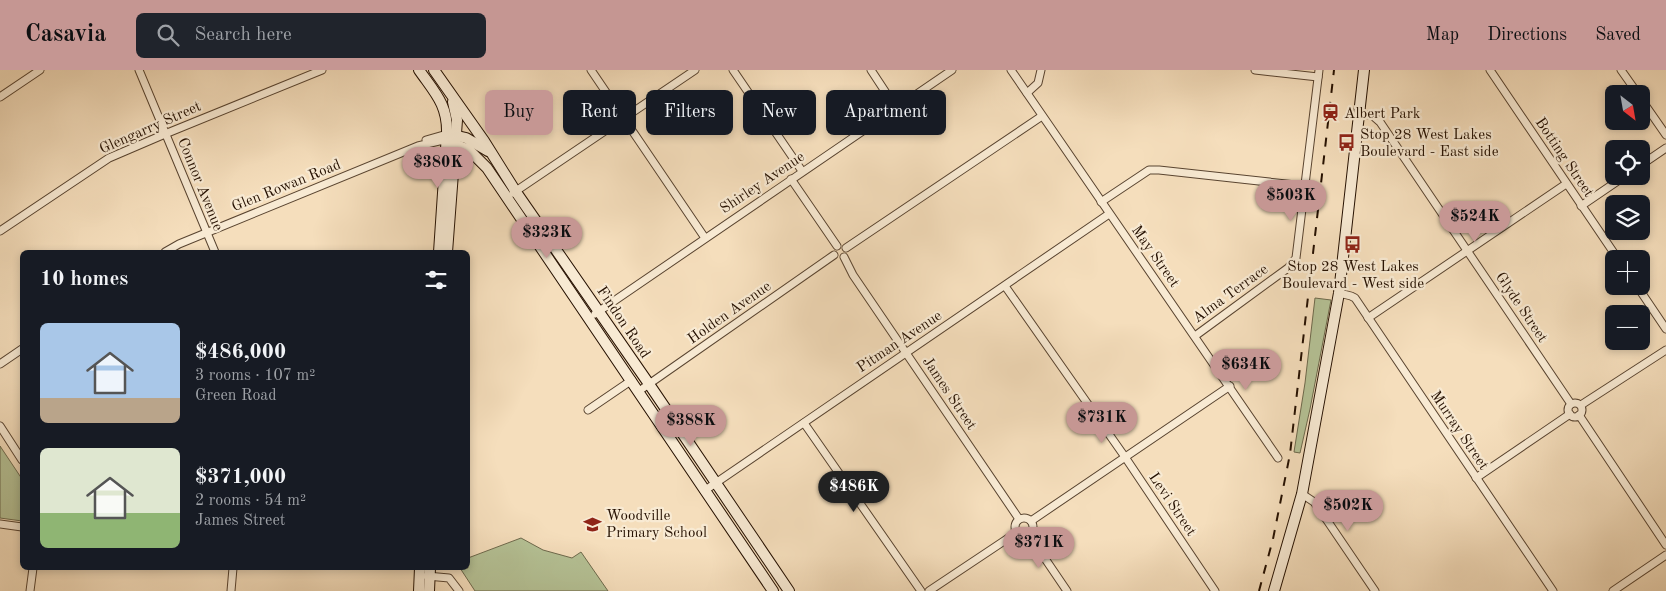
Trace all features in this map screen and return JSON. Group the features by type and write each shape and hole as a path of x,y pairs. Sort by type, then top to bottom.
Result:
{"main road":[{"path":"420,70 443,104 451,138 453,160 447,250"},
{"name":"Findon Road","path":"434,70 489,152 512,195 589,318 773,591"},
{"path":"1274,591 1302,494 1339,294 1364,70"},
{"path":"439,250 451,138 457,120 451,94"},
{"path":"451,138 466,138 489,152"},
{"name":"Findon Road","path":"451,138 478,158 512,195 598,311 789,591"},
{"path":"453,160 462,157 478,158"},
{"path":"419,591 425,572"},
{"path":"425,572 429,591"}],"street":[{"path":"0,97 40,70"},
{"name":"Connor Avenue","path":"138,70 213,250"},
{"name":"Glengarry Street","path":"0,231 109,158 322,70"},
{"path":"591,70 605,90"},
{"path":"636,110 695,70"},
{"path":"733,70 802,171"},
{"path":"870,70 884,90"},
{"name":"Shirley Avenue","path":"923,90 952,70"},
{"name":"May Street","path":"1011,70 1100,202 1230,386 1278,458"},
{"path":"1027,92 1038,83 1041,70"},
{"path":"1255,70 1319,74"},
{"name":"Botting Street","path":"1490,70 1612,250"},
{"path":"1621,70 1632,85"},
{"name":"Alma Terrace","path":"1195,336 1288,268 1296,258 1319,74"},
{"path":"1650,112 1666,135"},
{"name":"Glyde Street","path":"1358,114 1372,115 1380,122 1571,404"},
{"path":"846,248 1042,116"},
{"path":"512,195 599,135"},
{"path":"635,135 705,238"},
{"name":"Shirley Avenue","path":"589,318 856,135"},
{"name":"Glen Rowan Road","path":"168,250 418,146 424,141 451,138"},
{"path":"1650,159 1666,148"},
{"path":"1100,202 1149,170 1306,186"},
{"path":"791,179 837,246"},
{"path":"1368,318 1566,184"},
{"path":"1582,206 1612,185"},
{"name":"Pitman Avenue","path":"704,491 1109,214"},
{"path":"837,246 842,245 846,248"},
{"path":"837,246 834,250 834,255 839,258 844,257 846,248"},
{"name":"Holden Avenue","path":"639,391 834,255"},
{"name":"James Street","path":"844,257 853,275 1018,519"},
{"name":"Levi Street","path":"1005,286 1125,457 1215,591"},
{"name":"Murray Street","path":"1339,294 1355,298 1553,591"},
{"path":"1643,295 1666,329"},
{"path":"0,364 20,350"},
{"path":"1581,405 1666,350"},
{"path":"588,410 632,380"},
{"path":"1031,522 1230,386"},
{"path":"1570,414 1569,407 1571,404 1581,405"},
{"path":"1580,415 1581,405"},
{"path":"1476,478 1570,414"},
{"path":"1570,414 1575,417 1580,415"},
{"path":"1580,415 1666,545"},
{"path":"804,423 921,591"},
{"path":"0,426 20,457"},
{"path":"1302,494 1314,502 1375,591"},
{"path":"1024,518 1031,522 1033,530 1029,535 1021,536 1016,533 1015,524 1018,519 1024,518"},
{"path":"0,524 20,527"},
{"path":"929,591 1016,533"},
{"path":"1029,535 1067,591"},
{"path":"1613,591 1666,555"},
{"path":"30,591 34,570"},
{"path":"230,591 234,570"},
{"path":"425,572 449,578 459,591"}],"green space":[{"path":"1315,298 1331,300 1300,453 1294,452 1305,383"},
{"path":"0,446 20,476 20,521 0,518"},
{"path":"521,538 543,550 572,558 581,552 608,591 475,591 461,570 470,570 470,557"}],"railway":[{"path":"1259,591 1273,539 1290,454 1334,70"}],"place":[{"name":"Albert Park","path":"1330,113"},
{"name":"Stop 28 West Lakes Boulevard - East side","path":"1346,143"},
{"name":"Stop 28 West Lakes Boulevard - West side","path":"1353,245"},
{"name":"Woodville Primary School","path":"592,524"}]}
